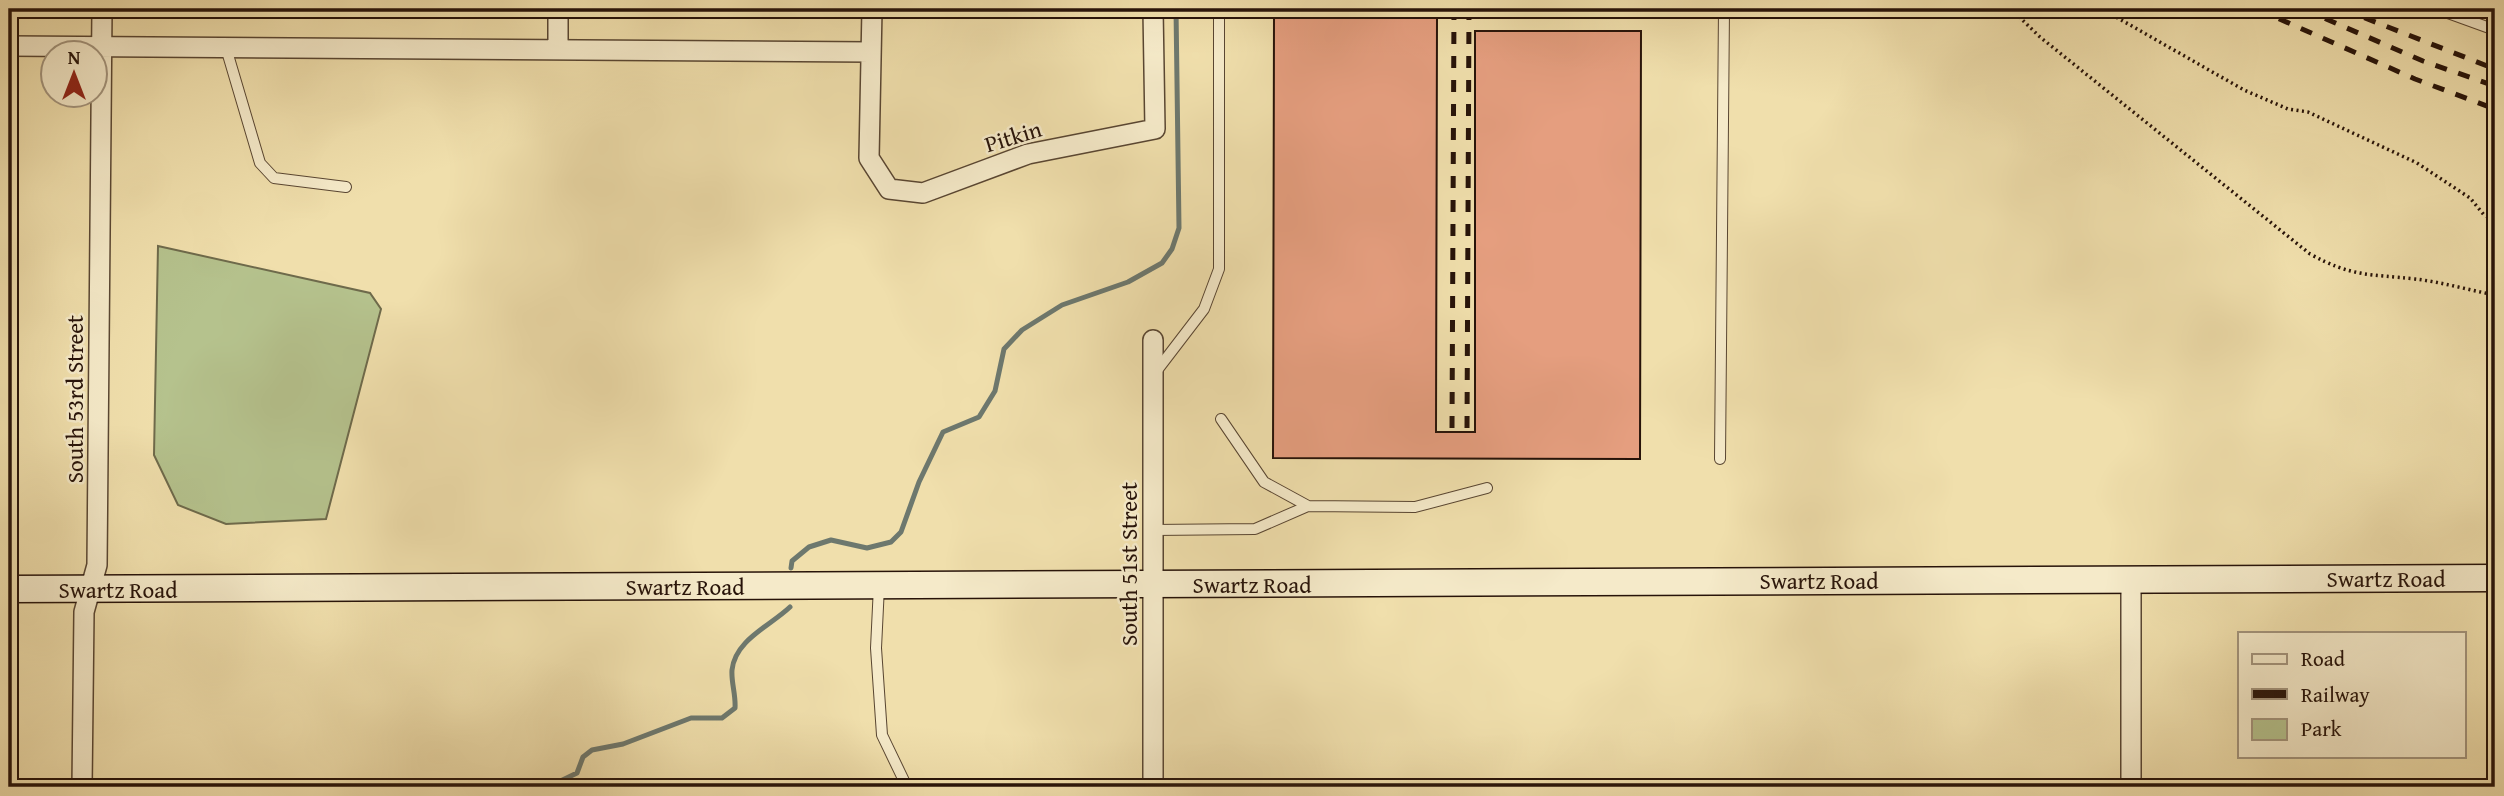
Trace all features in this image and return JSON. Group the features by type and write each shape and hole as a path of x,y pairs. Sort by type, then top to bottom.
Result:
{"street":[{"name":"South 53rd Street","path":"101,38 102,9"},
{"path":"558,9 558,50"},
{"path":"108,47 871,52 872,9"},
{"name":"Pitkin","path":"871,52 869,158 888,189 923,193 1028,154 1155,129 1153,9"},
{"path":"9,46 38,46"},
{"name":"South 53rd Street","path":"82,787 84,612 97,565 101,108"},
{"name":"South 51st Street","path":"1153,340 1153,787"},
{"path":"2131,578 2131,787"},
{"name":"Swartz Road","path":"9,589 2495,578"}],"lane":[{"path":"1152,376 1204,310 1219,269 1219,9"},
{"path":"1720,459 1724,9"},
{"path":"2437,9 2495,30"},
{"path":"226,48 260,163 267,173 274,178 346,187"},
{"path":"1222,419 1264,482 1308,506"},
{"path":"1152,530 1255,528 1308,506 1415,507 1487,488"},
{"path":"879,585 876,648 882,735 907,787"}],"path":[{"path":"2011,9 2040,37 2310,254 2338,270 2369,277 2416,279 2495,295"},
{"path":"2102,9 2244,90 2288,109 2308,112 2417,163 2470,198 2484,215 2495,220"}],"green space":[{"path":"158,246 370,293 381,309 326,519 226,524 178,505 154,455"}],"building":[{"path":"1274,18 1437,18 1436,432 1475,432 1475,31 1641,31 1640,459 1273,458"}],"waterway":[{"path":"791,568 792,561 809,547 831,540 867,548 891,542 901,532 919,482 943,432 979,417 995,391 1004,349 1022,330 1062,305 1128,282 1162,263 1172,249 1179,228 1176,9"},
{"path":"548,787 577,773 583,757 592,750 623,744 691,718 722,718 735,708 732,670 740,650 755,634 790,607"}],"railway":[{"path":"1452,428 1454,9"},
{"path":"1467,428 1469,9"},
{"path":"2257,9 2415,79 2495,109"},
{"path":"2303,9 2423,61 2495,86"},
{"path":"2342,9 2495,69"}]}
